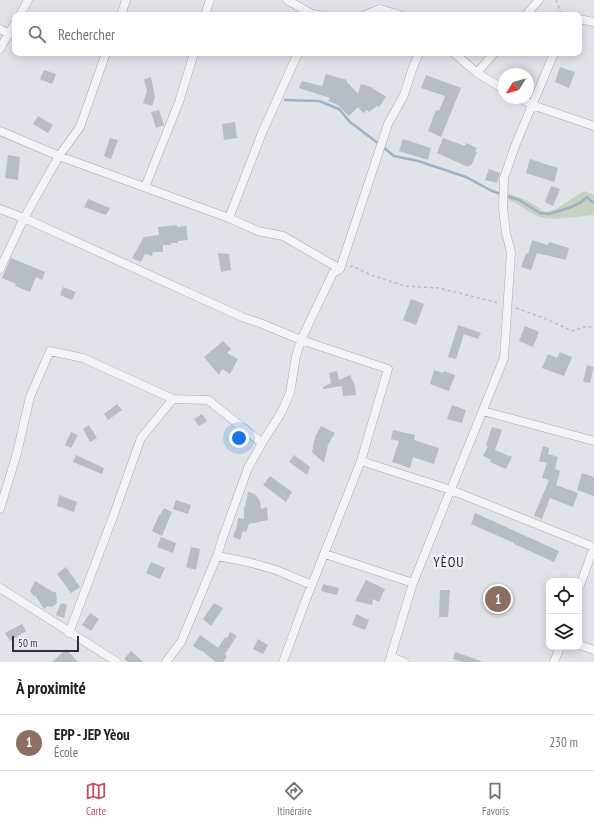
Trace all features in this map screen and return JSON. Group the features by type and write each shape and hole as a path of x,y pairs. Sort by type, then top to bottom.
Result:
{"street":[{"path":"22,12 28,0"},
{"path":"122,12 126,0"},
{"path":"206,12 210,0"},
{"path":"287,0 309,12"},
{"path":"529,12 539,0"},
{"path":"372,12 380,9 390,12"},
{"path":"582,20 594,22"},
{"path":"0,49 12,28"},
{"path":"0,29 9,34"},
{"path":"0,269 24,218 59,156 80,127 105,56"},
{"path":"145,187 179,102 193,56"},
{"path":"229,218 262,133 297,56"},
{"path":"166,662 181,642 217,556 248,468 281,412 290,393 296,356 301,340 332,273 340,269 388,124 404,95 418,56"},
{"path":"457,56 476,73 498,86"},
{"path":"476,73 491,56"},
{"path":"404,662 390,659 413,583 504,358 511,252 506,233 503,196 504,178 553,56"},
{"path":"532,105 594,126"},
{"path":"0,131 59,156 229,218 258,231 283,236 340,269"},
{"path":"0,209 24,218 242,317 301,340 388,370 361,461 283,662"},
{"path":"0,509 17,453 30,397 50,351 82,358 173,399 208,400 262,443"},
{"path":"68,633 113,517 141,438 173,399"},
{"path":"483,411 594,441"},
{"path":"361,461 451,490 594,547 582,580"},
{"path":"325,554 413,583"},
{"path":"217,556 248,562 276,570 312,585"},
{"path":"0,588 68,633 116,662"},
{"path":"582,646 594,650"},
{"path":"554,662 559,650"}],"path":[{"path":"556,0 561,12"},
{"path":"340,269 352,266 371,275 405,286 439,288 507,305 544,318 572,331 587,326 594,328"}],"green space":[{"path":"584,191 594,195 594,215 559,218 540,217 509,200 508,193 530,202 545,212 556,209"}],"building":[{"path":"560,67 575,72 569,88 555,82"},
{"path":"44,70 56,74 52,84 40,79"},
{"path":"326,74 347,80 347,82 358,94 361,84 371,87 386,97 379,107 377,106 369,112 367,110 363,113 358,107 349,116 338,105 328,101 330,98 299,88 302,81 322,86"},
{"path":"426,75 461,88 441,137 428,131 436,110 439,111 445,96 421,88"},
{"path":"151,77 155,97 152,106 143,103 147,91 144,79"},
{"path":"159,110 164,125 156,128 151,112"},
{"path":"38,116 53,125 48,133 33,124"},
{"path":"235,122 237,138 224,140 222,124"},
{"path":"110,138 118,140 111,159 104,156"},
{"path":"443,138 465,146 466,143 477,148 475,151 477,152 471,166 469,165 468,167 437,153"},
{"path":"403,139 431,148 428,160 399,151"},
{"path":"8,155 20,157 18,180 5,178"},
{"path":"530,159 558,168 554,182 526,173"},
{"path":"489,169 500,173 497,183 485,180"},
{"path":"551,186 560,189 553,206 545,202"},
{"path":"88,199 110,208 106,215 84,207"},
{"path":"177,225 177,227 186,226 188,240 178,241 178,243 171,243 171,245 163,245 163,252 153,252 152,256 145,254 141,262 132,258 144,237 159,235 158,227"},
{"path":"532,240 548,245 549,242 569,248 566,260 537,253 531,270 521,267 526,253 528,254"},
{"path":"218,253 229,254 231,270 221,272"},
{"path":"11,258 45,272 42,280 36,277 30,292 15,286 16,284 2,278"},
{"path":"63,287 76,292 72,300 60,295"},
{"path":"411,299 424,304 416,325 403,320"},
{"path":"458,325 481,333 478,339 464,334 456,359 448,357"},
{"path":"525,326 539,332 533,347 519,341"},
{"path":"223,341 231,349 227,353 238,359 230,374 222,369 219,375 204,357"},
{"path":"560,352 572,357 564,376 542,368 548,354 557,358"},
{"path":"587,365 594,367 590,383 583,382"},
{"path":"434,370 443,373 444,371 455,375 449,391 430,384"},
{"path":"337,371 339,380 350,375 355,386 356,395 343,396 342,386 323,389 323,387 331,383 329,373"},
{"path":"117,404 122,410 108,420 104,414"},
{"path":"452,405 466,410 462,423 447,419"},
{"path":"202,414 207,421 199,426 194,419"},
{"path":"89,425 97,438 90,442 83,429"},
{"path":"321,426 335,433 328,445 324,463 312,452 315,437"},
{"path":"492,427 502,430 495,450 512,457 506,469 490,462 491,460 483,456 488,446 486,445"},
{"path":"393,430 415,435 414,440 439,448 434,464 413,457 410,468 392,462 399,441 391,439"},
{"path":"71,432 78,435 71,448 65,445"},
{"path":"543,446 549,448 548,454 558,457 555,469 560,471 556,485 578,493 573,507 550,498 542,519 534,516 549,480 542,478 547,463 539,461"},
{"path":"76,455 104,468 102,474 73,462"},
{"path":"294,455 310,467 307,475 289,462"},
{"path":"582,473 594,477 594,496 577,490"},
{"path":"270,476 292,492 286,502 263,485"},
{"path":"248,492 255,494 260,501 261,509 267,507 268,520 249,524 246,532 243,531 240,540 233,537 238,518 244,519 244,507"},
{"path":"59,495 77,502 74,512 57,506"},
{"path":"176,500 191,505 188,514 173,509"},
{"path":"164,508 172,512 162,536 152,531"},
{"path":"475,513 559,551 554,562 471,524"},
{"path":"161,537 176,543 173,553 157,547"},
{"path":"191,547 200,549 196,570 186,567"},
{"path":"151,562 165,568 160,579 146,573"},
{"path":"66,567 80,587 71,593 57,574"},
{"path":"366,580 385,589 379,602 373,599 372,605 355,601"},
{"path":"35,581 53,592 56,592 57,603 52,607 48,606 44,609 35,595 34,596 30,591"},
{"path":"323,584 339,588 337,595 321,591"},
{"path":"440,590 450,590 448,617 439,617"},
{"path":"61,603 67,605 64,618 56,615"},
{"path":"214,603 223,608 211,626 203,619"},
{"path":"90,613 99,619 91,631 82,625"},
{"path":"356,614 369,620 365,630 352,625"},
{"path":"22,624 26,631 10,641 5,633"},
{"path":"230,632 237,636 225,654 227,656 223,662 216,662 201,650 193,646 200,635 218,648"},
{"path":"258,639 268,645 263,654 253,649"},
{"path":"66,649 78,662 52,662"},
{"path":"131,651 143,662 128,662 124,659"},
{"path":"455,652 481,662 462,662 453,659"}],"waterway":[{"path":"285,100 319,101 339,109 350,122 379,144"},
{"path":"383,147 394,156 418,161 466,177 492,191 519,200 540,213 549,214 569,208 580,203 587,197 594,202"}],"place":[{"name":"EPP - JEP Yèou","path":"498,599"}],"district":[{"name":"YÈOU","path":"449,562"}]}
